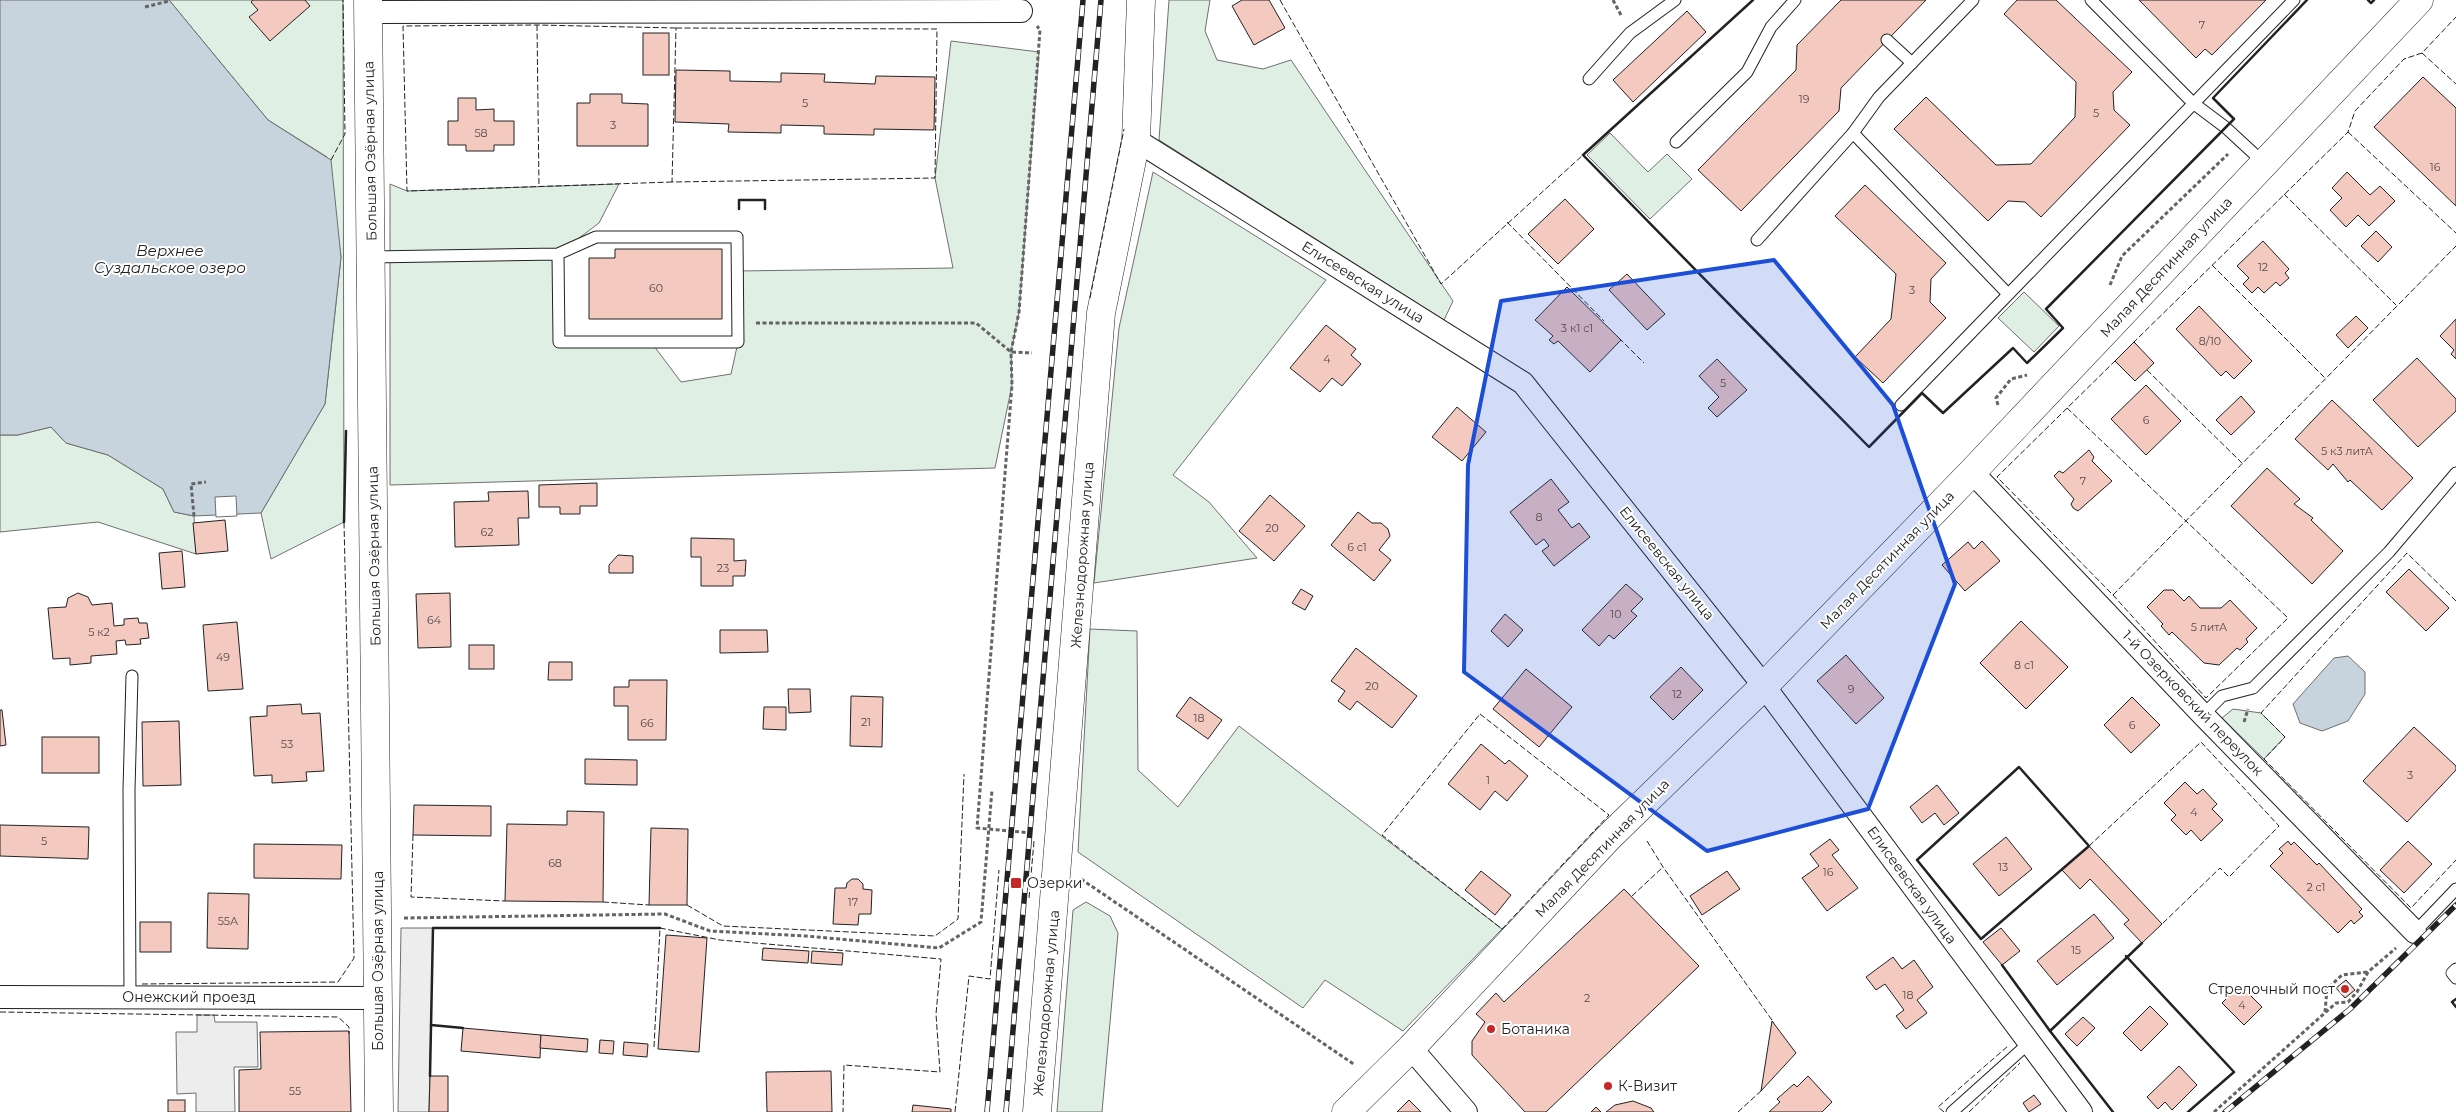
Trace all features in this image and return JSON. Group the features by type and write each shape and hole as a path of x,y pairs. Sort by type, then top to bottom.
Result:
{"street":[{"name":"Железнодорожная улица","path":"1037,1112 1100,313 1136,140 1141,0"},
{"name":"Малая Десятинная улица","path":"1346,1112 1411,1048 1609,837 1764,686 1972,472 2419,0"},
{"path":"368,6 1022,11"},
{"name":"Большая Озёрная улица","path":"368,6 379,1112"},
{"name":"Елисеевская улица","path":"1136,140 1523,383 1764,686 2081,1112"},
{"name":"1-й Озерковский переулок","path":"1972,472 2203,715 2416,932"},
{"name":"Онежский проезд","path":"0,997 379,998"},
{"path":"1411,1048 1466,1112"}],"lane":[{"path":"1589,79 1630,33 1675,0"},
{"path":"1676,142 1747,72 1771,27 1795,0"},
{"path":"1757,240 1853,133 1880,97 1972,0"},
{"path":"2091,0 2193,103 2225,127 2264,164"},
{"path":"1901,406 2294,0"},
{"path":"1887,40 1912,63"},
{"path":"1853,133 2008,294"},
{"path":"371,257 558,254 596,236 737,236 738,342 559,342 558,254"},
{"path":"2203,715 2222,696 2253,688 2389,552 2456,473"},
{"path":"130,997 129,790 132,676"},
{"path":"2416,932 2456,889"},
{"path":"2456,969 2452,973 2456,978"},
{"path":"1952,1112 2029,1043"}],"path":[{"path":"145,7 170,1"},
{"path":"1022,11 1040,30 1020,312 1011,352 1012,385 978,828 1040,834"},
{"path":"738,323 976,323 1011,352 1032,353"},
{"path":"194,516 191,484 206,482"},
{"path":"2237,749 2253,688"},
{"path":"378,918 665,914 710,931 806,936 939,948 981,922 992,790"},
{"path":"1078,877 1379,1081"},
{"path":"2214,1112 2336,1002 2348,1002 2357,992 2368,972 2416,932"},
{"path":"2325,1012 2327,989 2342,975 2368,972"}],"highlighted area":[{"path":"1774,260 1893,405 1955,584 1868,809 1707,851 1464,672 1468,465 1501,301"}],"green space":[{"path":"169,0 343,0 344,522 271,559 261,513 325,404 341,257 327,157 268,120"},
{"path":"1169,0 1210,0 1205,31 1217,60 1263,69 1291,60 1453,301 1444,320 1159,140"},
{"path":"951,41 1039,52 1019,312 1011,352 1012,385 995,468 390,485 390,184 407,191 619,184 599,223 558,254 559,342 651,342 681,382 731,374 738,342 737,271 953,268 935,178"},
{"path":"1610,133 1648,172 1667,154 1692,179 1650,219 1587,155"},
{"path":"1153,172 1326,280 1173,475 1209,502 1257,558 1094,583 1119,328"},
{"path":"2024,292 2059,326 2034,352 1998,318"},
{"path":"51,427 66,443 108,455 163,489 174,512 194,516 196,554 98,522 0,532 0,435 18,435"},
{"path":"1090,629 1137,631 1138,770 1178,807 1239,726 1502,929 1403,1031 1325,980 1303,1008 1078,852"},
{"path":"2233,709 2261,713 2285,737 2264,759 2222,718"},
{"path":"1086,902 1110,916 1118,933 1102,1112 1057,1112 1073,910"}],"shaded area":[{"path":"401,928 433,928 429,1112 398,1112"},
{"path":"197,1015 214,1015 215,1022 257,1022 258,1067 234,1067 235,1112 196,1112 196,1093 177,1094 176,1032 197,1032"}],"water":[{"name":"Верхнее Суздальское озеро","path":"0,0 169,0 268,120 331,160 341,257 325,404 261,513 194,516 174,512 163,489 108,455 66,443 51,427 18,435 0,435"},
{"path":"2348,656 2365,672 2365,694 2348,721 2322,731 2300,723 2293,704 2334,658"}],"pier":[{"path":"236,496 237,516 216,517 215,497"}],"building":[{"path":"253,0 305,0 310,6 270,41 249,17 258,10 251,2"},
{"path":"1242,0 1269,0 1285,28 1254,45 1232,6"},
{"path":"1841,0 1926,0 1841,88 1839,111 1741,211 1698,170 1796,70 1797,45"},
{"path":"2017,0 2056,0 2132,72 2113,92 2114,110 2130,125 2041,217 2025,202 2008,201 1988,221 1894,129 1926,97 1996,165 2031,164 2075,117 2076,82 2004,14"},
{"path":"2139,0 2266,0 2212,55 2205,49 2196,58"},
{"path":"1687,11 1706,32 1633,102 1613,80"},
{"path":"643,33 669,33 669,75 643,75"},
{"path":"676,70 730,71 730,81 781,82 781,73 825,74 824,82 875,84 876,76 935,77 934,130 874,129 874,135 824,134 824,126 781,125 781,133 728,132 729,124 675,122"},
{"path":"2423,77 2456,108 2456,206 2374,127"},
{"path":"590,94 622,94 622,103 648,104 648,146 577,146 577,103 590,103"},
{"path":"458,98 476,98 476,110 494,109 494,121 514,121 514,145 494,145 494,151 466,151 466,145 448,145 448,121 458,121"},
{"path":"2347,172 2370,195 2380,186 2395,201 2369,226 2358,215 2346,227 2330,210 2342,198 2332,188"},
{"path":"1865,185 1946,263 1931,279 1930,302 1946,318 1883,383 1855,357 1891,319 1896,274 1835,216"},
{"path":"1565,199 1594,229 1558,264 1528,234"},
{"path":"2376,231 2392,247 2378,262 2361,246"},
{"path":"2263,241 2289,269 2285,273 2289,278 2280,286 2276,282 2264,293 2258,287 2252,293 2243,284 2249,278 2237,266"},
{"path":"615,249 722,249 722,319 589,319 589,258 615,258"},
{"path":"1627,274 1665,314 1647,330 1609,290"},
{"path":"1567,287 1621,340 1590,372 1558,341 1554,344 1549,340 1553,336 1535,320"},
{"path":"2199,306 2252,361 2234,379 2226,371 2221,376 2176,329"},
{"path":"2356,316 2368,328 2348,348 2336,335"},
{"path":"2456,319 2456,359 2451,354 2454,350 2440,336"},
{"path":"1326,325 1356,349 1351,355 1361,364 1342,386 1332,378 1320,392 1290,368"},
{"path":"2134,342 2154,363 2135,381 2115,361"},
{"path":"2417,358 2456,399 2456,411 2418,447 2373,400"},
{"path":"1717,359 1747,390 1717,417 1708,408 1719,397 1699,376"},
{"path":"2146,385 2181,421 2146,455 2111,419"},
{"path":"2241,396 2255,412 2231,435 2216,420"},
{"path":"2332,400 2413,478 2382,510 2350,480 2348,482 2333,464 2328,470 2295,439"},
{"path":"1457,407 1486,432 1462,461 1432,437"},
{"path":"2089,450 2094,457 2092,461 2112,481 2078,511 2071,504 2074,499 2054,476 2059,471 2063,473"},
{"path":"2267,468 2300,499 2294,504 2313,518 2311,520 2343,551 2312,584 2231,506"},
{"path":"1551,479 1569,502 1558,510 1572,528 1579,523 1590,537 1554,566 1542,551 1549,546 1544,539 1536,545 1510,512"},
{"path":"597,483 597,506 580,506 580,514 560,514 560,507 539,507 539,485"},
{"path":"528,491 529,518 518,518 519,545 455,547 454,502 489,501 488,492"},
{"path":"1270,495 1305,526 1274,561 1239,531"},
{"path":"1358,512 1372,523 1381,523 1388,529 1390,536 1379,550 1391,560 1374,581 1331,545"},
{"path":"225,520 228,551 196,554 193,523"},
{"path":"691,538 734,539 734,561 746,560 745,576 733,576 733,586 701,586 701,557 691,557"},
{"path":"1982,541 2000,561 1965,591 1942,565 1968,542 1974,549"},
{"path":"182,551 185,587 162,589 159,553"},
{"path":"618,555 633,556 633,573 609,573 609,565"},
{"path":"2409,569 2449,608 2426,631 2386,592"},
{"path":"1626,584 1643,599 1631,611 1637,616 1614,639 1609,635 1599,646 1582,630"},
{"path":"1301,589 1313,596 1305,610 1292,603"},
{"path":"2164,590 2173,590 2184,601 2189,596 2200,608 2221,608 2230,600 2257,628 2246,639 2248,642 2240,650 2237,648 2219,665 2204,663 2172,632 2169,635 2161,626 2163,624 2147,607"},
{"path":"78,593 88,597 92,605 112,603 114,626 124,625 124,619 138,618 139,623 147,623 149,638 140,639 141,644 126,645 125,640 116,641 117,654 91,656 91,663 70,665 70,658 53,659 48,608 66,607 68,598"},
{"path":"450,593 451,647 418,648 416,594"},
{"path":"1505,614 1523,630 1508,647 1491,631"},
{"path":"2021,621 2068,667 2026,709 1980,663"},
{"path":"237,622 243,689 208,691 203,625"},
{"path":"720,630 767,630 768,652 720,653"},
{"path":"469,645 494,645 494,669 469,669"},
{"path":"1356,648 1417,696 1392,728 1357,701 1350,710 1338,701 1345,691 1331,681"},
{"path":"1846,655 1884,698 1856,724 1817,681"},
{"path":"549,662 572,662 572,680 548,680"},
{"path":"1681,667 1703,690 1673,720 1650,697"},
{"path":"1526,669 1572,707 1539,747 1493,709"},
{"path":"629,680 667,680 666,740 628,740 628,706 614,706 614,687 629,687"},
{"path":"788,689 810,689 811,712 789,713"},
{"path":"851,696 883,697 882,747 850,746"},
{"path":"1190,697 1222,720 1208,739 1176,716"},
{"path":"2132,697 2160,725 2131,753 2104,725"},
{"path":"301,704 302,714 320,713 324,771 306,772 307,781 272,783 272,775 254,776 250,717 267,716 267,706"},
{"path":"764,707 786,707 786,730 763,729"},
{"path":"0,710 2,710 6,745 0,746"},
{"path":"179,721 181,785 143,786 142,722"},
{"path":"2414,727 2456,766 2456,770 2407,822 2363,781"},
{"path":"42,737 99,737 99,773 42,773"},
{"path":"1481,744 1505,764 1509,760 1528,776 1507,801 1495,791 1480,810 1448,784"},
{"path":"585,759 637,760 637,785 585,784"},
{"path":"2185,782 2197,794 2203,789 2217,804 2212,809 2223,820 2201,841 2191,830 2186,835 2171,820 2176,815 2164,803"},
{"path":"1937,785 1959,813 1944,825 1935,813 1922,823 1910,807"},
{"path":"414,805 491,806 491,836 413,835"},
{"path":"567,811 604,812 603,902 505,901 507,824 567,825"},
{"path":"0,825 89,827 88,859 0,856"},
{"path":"651,828 688,829 687,905 649,905"},
{"path":"2006,837 2032,869 1999,896 1973,864"},
{"path":"1830,839 1839,850 1832,855 1858,888 1827,911 1802,878 1819,866 1810,854"},
{"path":"2288,841 2291,845 2294,842 2317,865 2319,863 2362,909 2359,912 2363,916 2354,924 2351,920 2338,933 2270,866 2283,853 2279,849"},
{"path":"2408,841 2432,864 2404,893 2380,870"},
{"path":"254,844 342,845 341,879 254,878"},
{"path":"2089,846 2162,924 2142,943 2124,924 2129,920 2090,879 2080,889 2062,870"},
{"path":"1481,871 1511,895 1495,915 1465,890"},
{"path":"1727,871 1740,889 1702,915 1690,896"},
{"path":"852,879 858,879 863,884 863,889 872,890 871,914 859,914 858,925 833,924 835,888 846,888 847,883"},
{"path":"1624,889 1699,966 1546,1112 1525,1112 1472,1055 1472,1041 1485,1022 1476,1014 1496,993 1504,1002"},
{"path":"208,893 249,894 248,949 207,948"},
{"path":"2094,914 2114,938 2057,985 2037,961"},
{"path":"140,922 171,922 171,952 140,952"},
{"path":"2001,928 2020,951 2002,965 1983,942"},
{"path":"666,935 707,938 699,1052 658,1049"},
{"path":"763,948 809,951 808,963 762,960"},
{"path":"812,951 843,953 842,965 811,963"},
{"path":"1893,957 1902,969 1914,960 1933,987 1917,1000 1927,1013 1906,1029 1896,1016 1904,1010 1885,984 1876,990 1866,977"},
{"name":"Стрелочный пост","path":"2346,980 2355,990 2345,998 2336,988"},
{"path":"2240,985 2262,1007 2244,1025 2222,1003"},
{"path":"2150,1006 2168,1024 2141,1051 2123,1033"},
{"path":"2083,1017 2095,1028 2077,1046 2065,1034"},
{"path":"1772,1021 1796,1053 1761,1091"},
{"path":"463,1028 541,1035 540,1058 461,1051"},
{"path":"349,1031 351,1112 239,1112 239,1070 261,1069 260,1032"},
{"path":"541,1035 588,1039 587,1052 540,1048"},
{"path":"600,1040 614,1041 613,1054 599,1053"},
{"path":"624,1042 648,1044 647,1057 623,1055"},
{"path":"2179,1066 2197,1085 2172,1110 2165,1102 2158,1109 2147,1097"},
{"path":"831,1071 832,1112 767,1112 766,1072"},
{"path":"430,1076 448,1076 448,1112 429,1112"},
{"path":"1808,1076 1832,1102 1822,1112 1769,1112 1780,1102 1777,1099 1794,1084 1797,1087"},
{"path":"2034,1095 2041,1104 2029,1112 2023,1103"},
{"path":"168,1100 185,1100 185,1112 168,1112"},
{"path":"1409,1100 1421,1112 1397,1112"},
{"path":"1633,1101 1651,1108 1654,1112 1606,1112 1615,1105"},
{"path":"913,1105 951,1109 951,1112 912,1112"},
{"path":"1596,1107 1601,1112 1591,1112"}],"railway":[{"path":"987,1112 1083,0"},
{"path":"1006,1112 1101,0"},
{"path":"2225,1112 2350,1009 2456,905"}],"fence":[{"path":"331,160 345,134 343,0"},
{"path":"1280,0 1441,284 1583,155"},
{"path":"2133,343 2348,132 2355,111 2404,59 2422,53 2456,17"},
{"path":"537,25 539,187"},
{"path":"672,182 407,191 403,26 537,25 676,28"},
{"path":"676,28 937,29 935,178 672,182 676,28"},
{"path":"2422,53 2456,84"},
{"path":"1090,298 1124,129"},
{"path":"2348,132 2456,233"},
{"path":"2284,194 2396,305"},
{"path":"1507,222 1604,321"},
{"path":"2113,595 2456,246"},
{"path":"2212,265 2325,378"},
{"path":"1619,338 1644,363"},
{"path":"2067,408 2288,618 2206,698 2113,595 1997,477 2117,359"},
{"path":"2147,370 2242,463"},
{"path":"142,984 338,982 354,958 344,522"},
{"path":"2456,601 2407,553 2261,713 2285,737 2264,759 2411,908 2456,860"},
{"path":"1480,714 1609,815 1502,929 1382,835 1480,714"},
{"path":"2089,846 2201,742 2279,826 2229,877 2220,868 2162,924"},
{"path":"687,905 723,926 935,936 958,919 964,774"},
{"path":"413,835 411,897 505,901"},
{"path":"1029,898 1034,841"},
{"path":"1647,841 1663,867 1774,1023"},
{"path":"1632,896 1663,867"},
{"path":"955,1112 969,976 990,979 999,870"},
{"path":"603,902 649,905"},
{"path":"654,1047 660,928 720,940 941,959 936,1014 940,1072 844,1065 843,1112"},
{"path":"0,1012 338,1017 349,1027 349,1034"},
{"path":"1944,1112 1938,1107 2008,1046"},
{"path":"1969,1112 2020,1063"},
{"path":"1738,1112 1762,1090"}],"wall":[{"path":"1753,0 1583,155 1869,447 1922,393 1943,413 2013,348 2027,363 2063,328 2046,309 2234,119 2213,98 2307,0"},
{"path":"2368,0 2371,3 2374,0"},
{"path":"739,209 739,200 765,200 765,209"},
{"path":"344,522 346,431"},
{"path":"2019,767 2089,846 1981,939 1917,860 2019,767"},
{"path":"430,1076 433,928 660,928"},
{"path":"2002,965 2050,1031 2142,943"},
{"path":"2126,956 2234,1072 2188,1112"},
{"path":"2456,999 2452,1002 2456,1007"},
{"path":"431,1025 463,1028"},
{"path":"2050,1031 2113,1112"}],"place":[{"name":"Озерки","path":"1016,883"},
{"name":"Стрелочный пост","path":"2345,989"},
{"name":"Ботаника","path":"1491,1029"},
{"name":"К-Визит","path":"1608,1086"}]}
